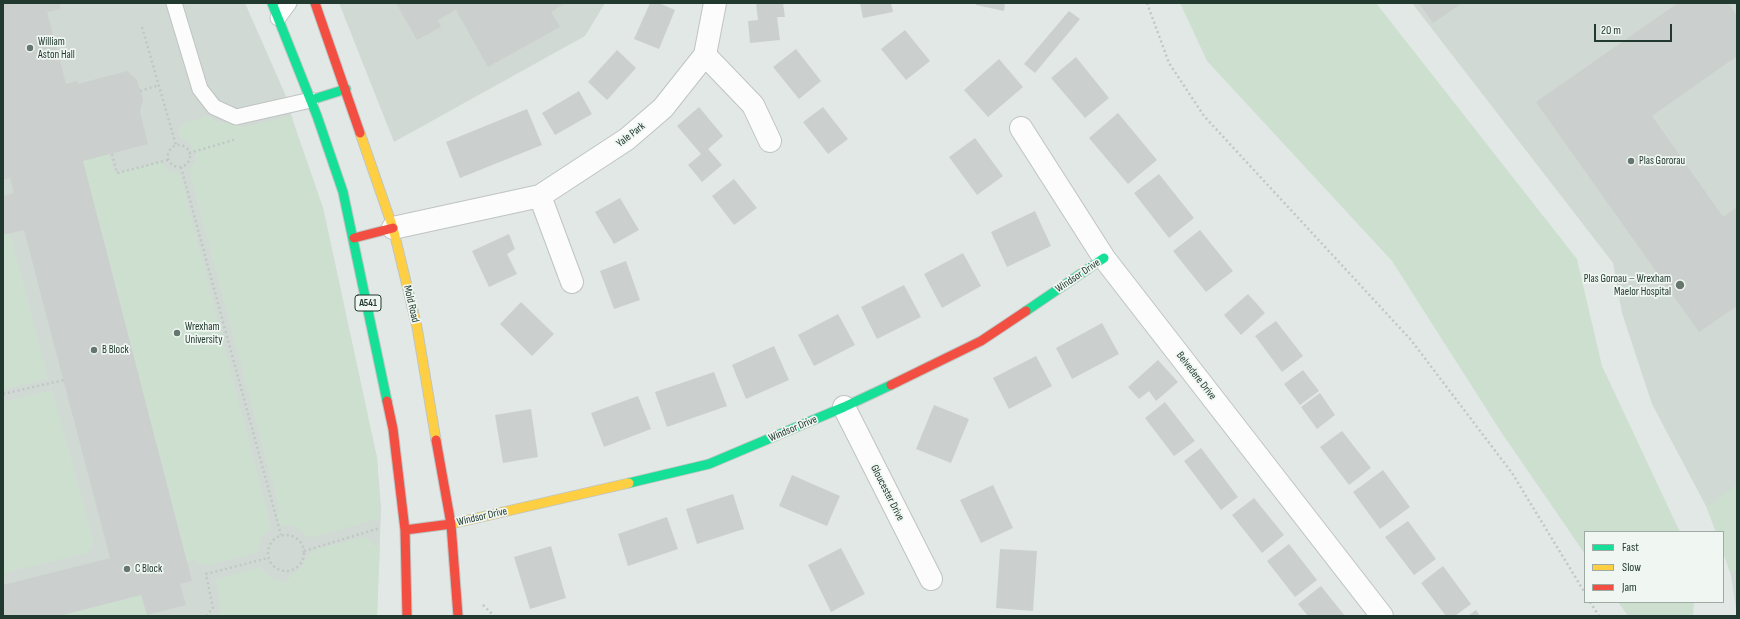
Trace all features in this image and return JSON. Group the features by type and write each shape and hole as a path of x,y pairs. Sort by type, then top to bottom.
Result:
{"main road":[{"name":"A541","path":"272,3 312,100 343,192 354,238 393,429 405,530 407,616"},
{"name":"Mold Road","path":"315,3 393,228 417,327 450,524 458,616"},
{"path":"312,100 346,89"},
{"path":"354,238 393,228"},
{"name":"Windsor Drive","path":"405,530 450,524 709,464 844,407 980,341 1104,258"}],"street":[{"name":"Yale Park","path":"393,228 540,196 627,139 664,108 705,55 715,3"},
{"path":"705,55 753,105 770,141"},
{"name":"Belvedere Drive","path":"1021,128 1104,258 1382,616"},
{"path":"540,196 572,282"},
{"name":"Gloucester Drive","path":"844,407 931,579"}],"lane":[{"path":"174,3 200,89 214,107 236,117 312,100"},
{"path":"278,18 289,3"}],"path":[{"path":"1147,3 1169,63 1204,116 1411,340 1512,473 1584,591"},
{"path":"142,27 176,145"},
{"path":"140,90 159,85"},
{"path":"176,145 183,145 189,153 187,163 181,167 174,165 168,160 168,152 176,145"},
{"path":"112,154 117,173 168,160"},
{"path":"181,167 281,535"},
{"path":"3,394 64,380"},
{"path":"304,550 387,526"},
{"path":"281,535 287,535 298,540 304,550 303,557 297,567 286,571 275,568 268,558 267,552 271,541 281,535"},
{"path":"206,616 213,608 206,574 268,558"},
{"path":"1591,603 1599,616"}],"shaded area":[{"name":"Wrexham University","path":"3,3 245,3 285,94 323,208 377,458 381,509 377,616 3,616"},
{"path":"339,3 605,3 585,36 394,142"},
{"name":"Plas Goroau – Wrexham Maelor Hospital","path":"1412,3 1737,3 1737,616 1731,575 1724,555 1724,531 1716,531 1707,508 1652,404 1622,313 1613,263"}],"green space":[{"path":"1180,3 1376,3 1577,259 1602,366 1680,531 1584,531 1584,553 1501,432 1392,261 1207,61"},
{"path":"210,116 215,121 245,127 291,116 323,208 377,458 380,518 310,538 295,526 280,525 277,515 280,511 189,170 195,161 195,152 190,143 181,138 178,130 184,123"},
{"path":"108,154 115,174 161,162 170,172 180,174 271,528 261,538 257,553 210,565 200,564 194,560 187,562 83,161"},
{"path":"10,233 48,379 3,389 3,235"},
{"path":"52,390 93,539 92,548 86,553 3,573 3,402"},
{"path":"1737,484 1737,568 1731,575 1724,555 1724,531 1716,531 1707,508"},
{"path":"365,537 371,541 374,546 380,545 377,616 220,616 221,609 216,580 260,567 272,579 285,582 303,565 312,552 317,549"},
{"path":"141,595 147,615 155,613 155,616 59,616"},
{"path":"1619,603 1694,603 1693,616 1628,616"}],"building":[{"name":"B Block","path":"3,3 59,3 61,9 47,12 66,84 77,81 78,84 127,71 137,80 143,99 140,112 148,144 83,161 192,581 180,584 186,605 147,615 141,595 59,616 3,616 3,585 110,558 24,230 3,235 3,196 14,193 10,178 3,180"},
{"path":"396,3 564,4 551,12 560,27 488,67 456,10 438,20 441,27 417,40"},
{"path":"650,3 659,3 675,10 659,49 634,39"},
{"path":"756,3 783,3 785,17 777,17 780,40 750,43 748,21 758,20"},
{"path":"860,3 891,3 893,12 863,18"},
{"path":"976,3 1005,3 1004,11 976,5"},
{"path":"1419,3 1462,3 1433,23"},
{"name":"Plas Gororau","path":"1678,3 1728,3 1737,16 1737,56 1652,116 1723,217 1737,207 1737,306 1699,332 1536,102"},
{"path":"1069,11 1080,19 1035,73 1024,64"},
{"path":"905,30 930,61 906,80 881,49"},
{"path":"796,49 821,81 799,99 773,67"},
{"path":"617,50 636,68 607,100 588,82"},
{"path":"1076,57 1109,98 1085,118 1051,78"},
{"path":"999,59 1023,87 988,117 964,90"},
{"path":"579,91 592,114 555,135 542,113"},
{"path":"699,107 723,136 708,149 722,165 702,182 688,165 701,154 677,126"},
{"path":"823,107 848,139 828,154 803,122"},
{"path":"527,109 542,145 460,178 446,142"},
{"path":"1118,113 1157,160 1128,184 1089,138"},
{"path":"975,138 1003,176 977,195 949,157"},
{"path":"1159,174 1194,218 1169,238 1134,193"},
{"path":"734,179 757,208 734,225 712,196"},
{"path":"620,198 639,230 614,244 595,212"},
{"path":"1035,211 1051,246 1007,267 991,232"},
{"path":"1200,230 1233,271 1206,292 1173,251"},
{"path":"509,234 515,249 507,254 517,274 489,287 472,251"},
{"path":"963,253 981,286 942,308 924,274"},
{"path":"626,261 640,300 614,309 600,271"},
{"path":"904,285 921,317 877,339 861,307"},
{"path":"1248,294 1265,313 1241,335 1224,315"},
{"path":"521,302 554,334 532,356 500,324"},
{"path":"838,314 855,345 814,366 798,335"},
{"path":"1276,321 1303,356 1282,372 1255,336"},
{"path":"1102,323 1119,354 1072,379 1056,348"},
{"path":"774,346 789,380 746,399 732,365"},
{"path":"1036,356 1052,386 1009,409 993,378"},
{"path":"1158,360 1178,382 1156,401 1149,391 1139,399 1128,387"},
{"path":"1303,370 1319,391 1300,405 1284,384"},
{"path":"714,372 727,406 667,427 655,392"},
{"path":"1320,393 1335,415 1317,429 1301,407"},
{"path":"638,396 651,429 604,447 591,413"},
{"path":"1165,402 1195,441 1174,456 1145,418"},
{"path":"934,405 969,419 951,463 916,449"},
{"path":"531,409 538,457 503,463 495,415"},
{"path":"1342,431 1371,468 1349,485 1320,447"},
{"path":"1201,448 1238,497 1221,510 1184,461"},
{"path":"1383,470 1410,507 1380,529 1353,492"},
{"path":"792,475 840,496 827,526 779,506"},
{"path":"993,485 1013,528 981,543 960,500"},
{"path":"733,494 744,529 697,544 686,509"},
{"path":"1254,498 1284,535 1262,553 1232,515"},
{"path":"667,517 678,549 628,566 618,534"},
{"path":"1408,521 1436,559 1414,575 1385,537"},
{"path":"1289,544 1317,580 1295,597 1267,561"},
{"path":"551,546 566,598 530,609 514,557"},
{"path":"841,548 865,594 831,612 808,565"},
{"path":"1000,549 1037,551 1033,611 996,608"},
{"path":"1443,566 1471,604 1455,616 1446,616 1421,583"},
{"path":"1321,586 1345,616 1308,616 1298,604"},
{"path":"1476,610 1480,616 1468,616"}],"traffic: fast":[{"path":"272,3 317,116 343,192 387,401"},
{"path":"311,100 346,89"},
{"path":"1026,311 1104,258"},
{"path":"629,483 709,464 844,407 891,385"}],"traffic: slow":[{"path":"360,133 393,228 417,327 436,440"},
{"path":"451,524 629,483"}],"traffic: jam":[{"path":"315,3 360,133"},
{"path":"354,238 393,228"},
{"path":"891,385 981,341 1026,311"},
{"path":"387,401 393,429 405,530 407,616"},
{"path":"436,440 451,524 458,616"},
{"path":"405,530 451,524"}],"place":[{"name":"William Aston Hall","path":"30,48"},
{"name":"Plas Gororau","path":"1631,161"},
{"name":"Plas Goroau – Wrexham Maelor Hospital","path":"1680,285"},
{"name":"Wrexham University","path":"177,333"},
{"name":"B Block","path":"94,350"},
{"name":"C Block","path":"127,569"}]}
